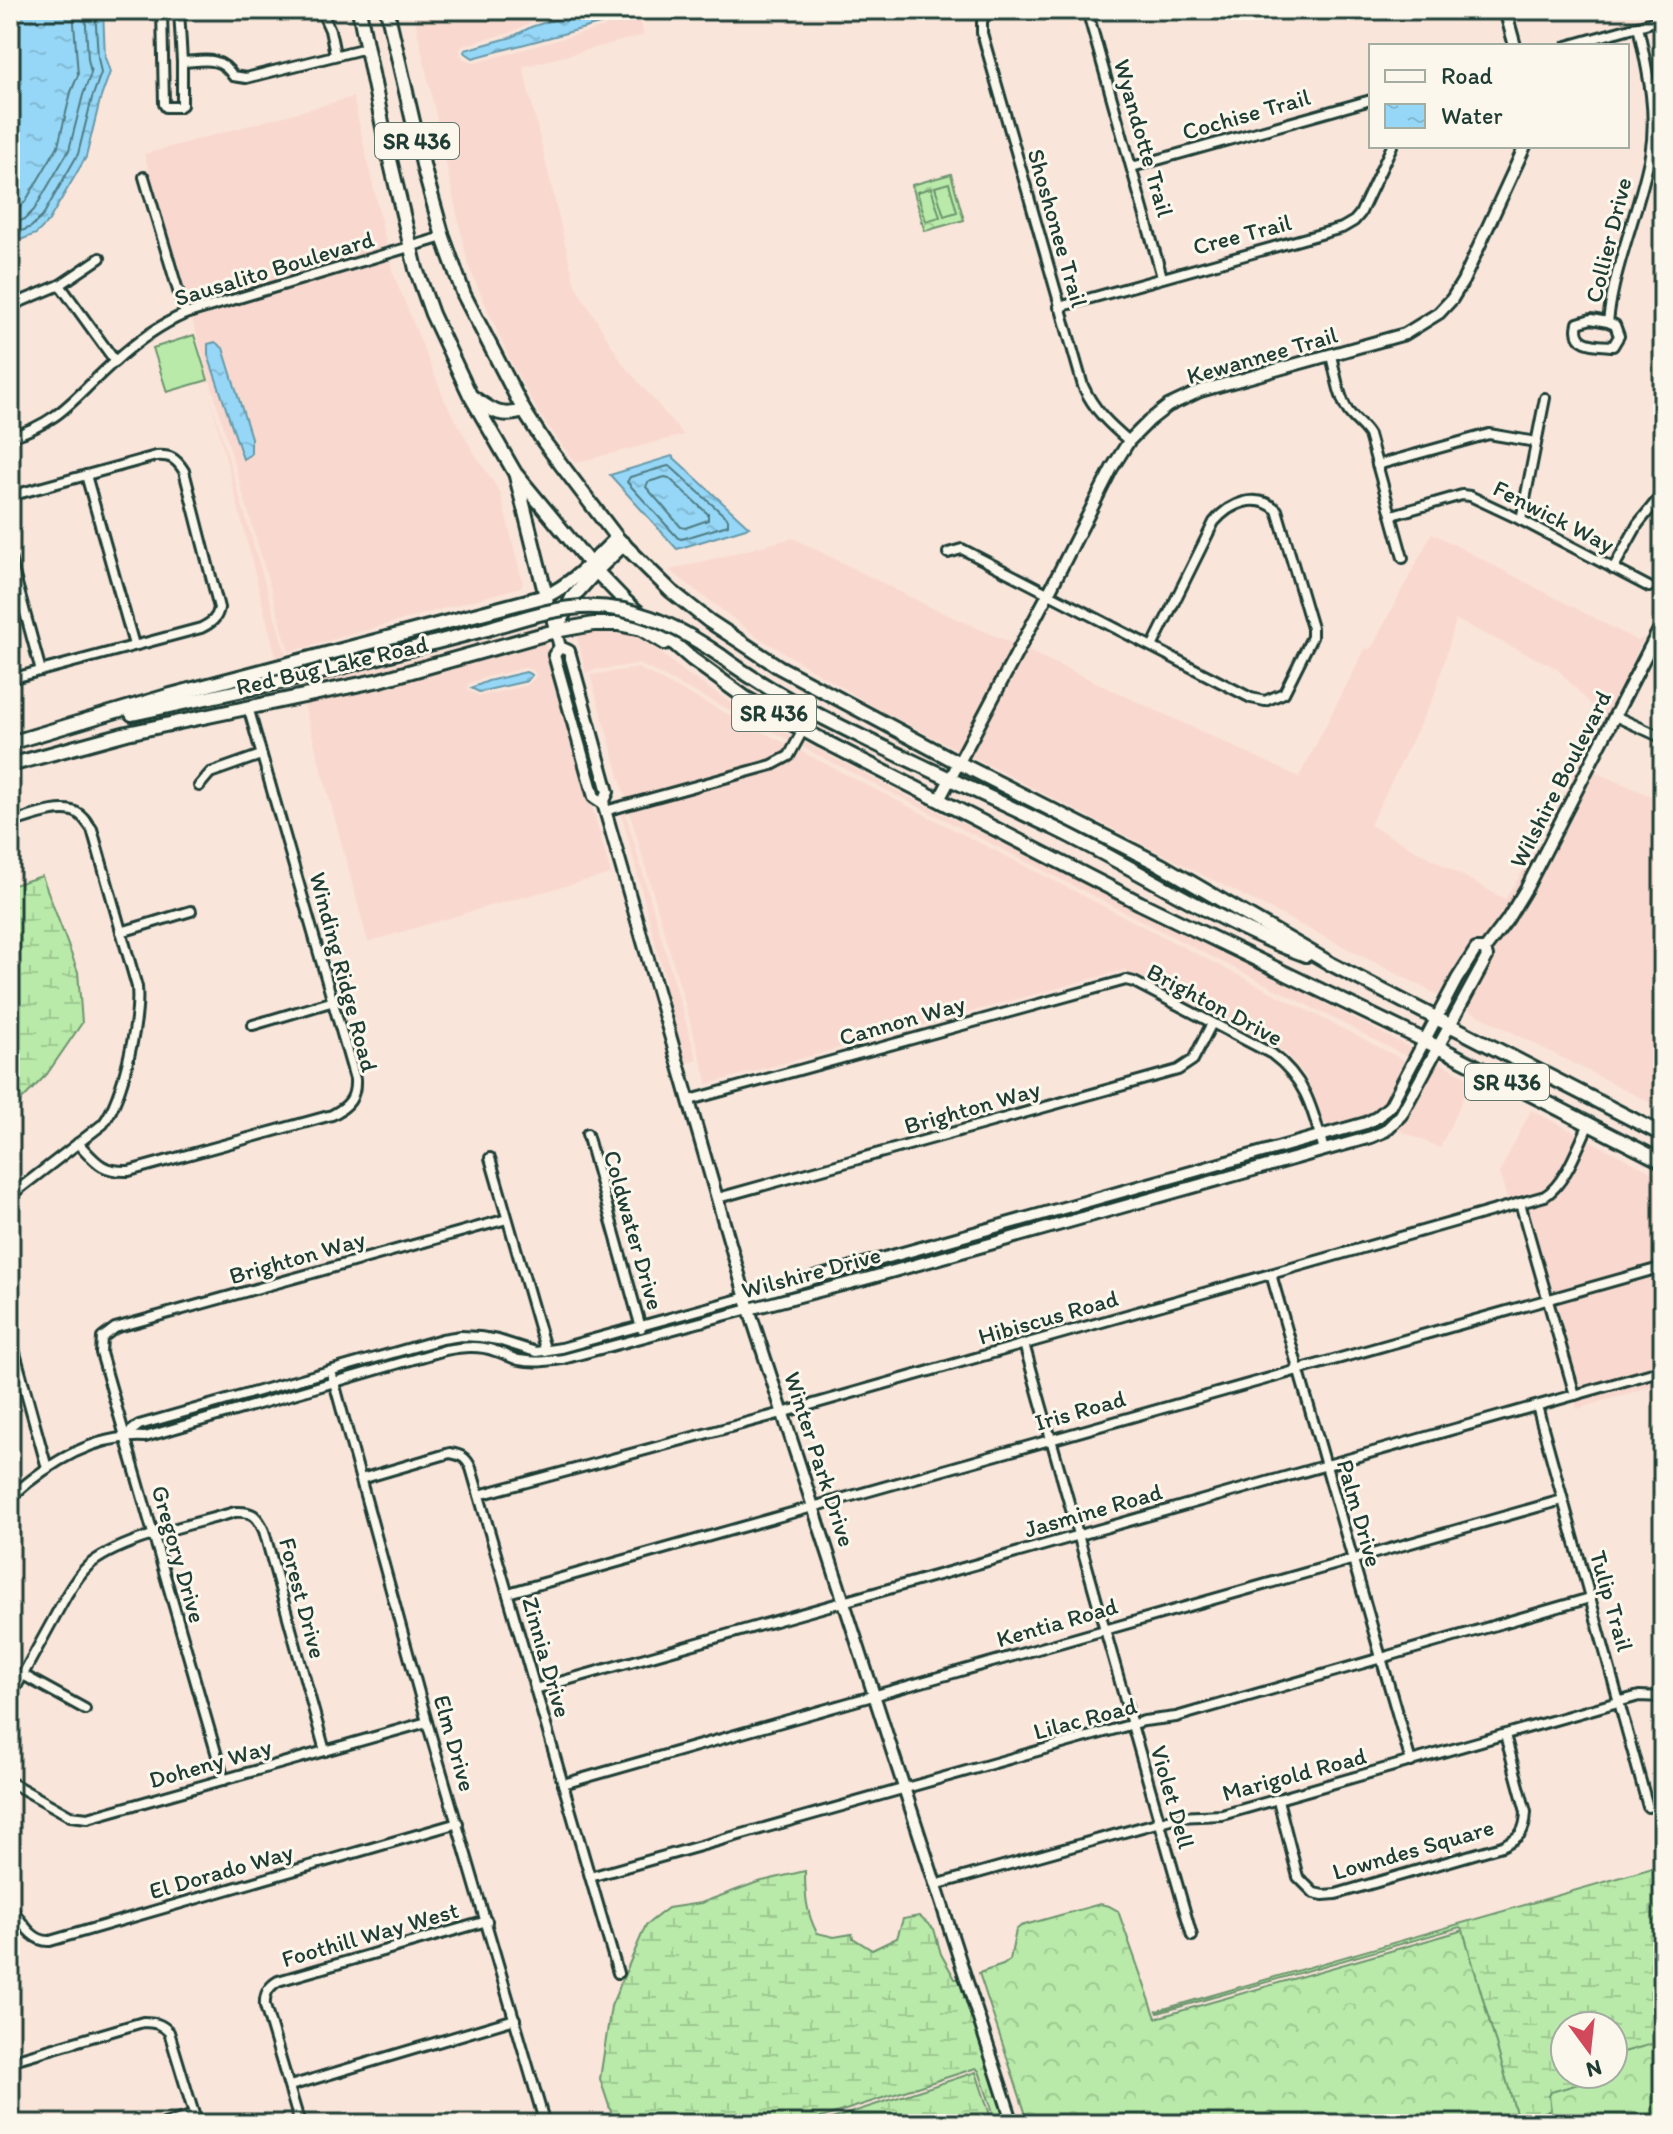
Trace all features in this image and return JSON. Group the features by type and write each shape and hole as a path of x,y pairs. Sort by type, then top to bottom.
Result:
{"main road":[{"name":"SR 436","path":"359,10 411,248 432,314 470,395 515,473 625,601 692,659 747,699 803,730 1144,905 1425,1041 1663,1162"},
{"name":"SR 436","path":"387,10 425,173 464,295 524,411 572,480 621,541 677,595 709,621 769,660 959,763 1166,867 1331,964 1663,1135"},
{"path":"470,395 494,412 508,416 524,411"},
{"name":"Winter Park Drive","path":"515,473 546,596"},
{"name":"Red Bug Lake Road","path":"13,742 167,696 546,596 593,567 621,541"},
{"name":"Red Bug Lake Road","path":"10,765 127,733 380,680 555,631 593,567"},
{"path":"13,742 294,679 572,607 619,608 688,634 745,674 822,717 1055,828 1252,934 1331,964"},
{"path":"555,631 594,624 618,624 642,629 692,659"}],"street":[{"path":"162,10 166,107 182,105 179,10"},
{"path":"321,10 330,30 335,54"},
{"name":"Shoshonee Trail","path":"986,10 982,33 1083,386 1090,403 1105,421 1129,441"},
{"name":"Wyandotte Trail","path":"1087,10 1162,277"},
{"path":"1505,10 1514,44"},
{"path":"1574,44 1663,19"},
{"name":"Collier Drive","path":"1608,322 1616,272 1650,152 1652,101 1638,26"},
{"path":"182,62 216,61 227,66 233,76 246,78 366,48"},
{"name":"Cochise Trail","path":"1132,167 1369,101"},
{"name":"Cree Trail","path":"1059,307 1342,228 1360,214 1391,148"},
{"name":"Kewannee Trail","path":"939,800 1129,441 1150,420 1182,398 1405,334 1439,313 1463,281 1524,148"},
{"path":"144,177 185,314"},
{"name":"Sausalito Boulevard","path":"10,437 52,419 115,361 166,322 443,237"},
{"path":"10,306 60,285 100,258"},
{"path":"60,285 115,361"},
{"name":"Collier Drive","path":"1583,320 1608,322 1615,325 1619,336 1613,346 1583,342 1576,334 1578,323 1583,320"},
{"path":"1331,356 1346,408 1364,427 1403,558"},
{"path":"1521,520 1545,398"},
{"path":"1377,465 1489,434 1536,442"},
{"path":"10,496 156,456 174,458 184,471 218,598 218,615 201,628 10,679"},
{"path":"86,475 134,645"},
{"path":"1613,569 1638,524 1663,493"},
{"name":"Fenwick Way","path":"1392,515 1462,495 1470,496 1649,587"},
{"path":"948,553 962,549 1048,594 1251,698 1265,701 1284,693 1312,637 1281,519 1270,503 1253,500 1223,511 1214,522 1152,647"},
{"path":"10,558 41,671"},
{"name":"Winter Park Drive","path":"546,596 560,647 569,651 589,721 608,792 604,807"},
{"name":"Wilshire Boulevard","path":"1485,949 1527,887 1663,622"},
{"name":"Winter Park Drive","path":"560,647 554,655 594,797 604,807 749,1309 1013,2124"},
{"name":"Winding Ridge Road","path":"78,1143 105,1169 129,1171 332,1115 351,1101 355,1079 248,707"},
{"path":"1615,716 1663,738"},
{"path":"604,807 772,765 789,756 803,730"},
{"path":"199,786 210,773 261,755"},
{"path":"10,823 68,810 78,813 92,829 137,987 138,1005 112,1112 103,1124 10,1196"},
{"path":"121,932 191,911"},
{"name":"Wilshire Boulevard","path":"1437,1019 1476,949 1485,949"},
{"name":"Wilshire Boulevard","path":"1450,1025 1487,957 1485,949"},
{"name":"Cannon Way","path":"690,1100 1126,980"},
{"name":"Brighton Drive","path":"1126,980 1272,1054 1286,1065 1303,1086 1324,1150"},
{"path":"253,1025 334,1001"},
{"path":"1401,1115 1390,1106 1437,1019"},
{"name":"Brighton Way","path":"718,1198 1178,1070 1193,1060 1212,1023"},
{"name":"Wilshire Drive","path":"10,1498 47,1468 91,1445 125,1436 145,1437 462,1347 494,1350 515,1360 537,1363 563,1359 869,1278 1371,1137 1385,1131 1401,1115 1450,1025"},
{"name":"Wilshire Drive","path":"125,1436 139,1425 461,1336 498,1340 536,1352 561,1348 1366,1123 1390,1106"},
{"name":"Hibiscus Road","path":"479,1495 782,1413 1545,1196 1555,1190 1589,1124"},
{"name":"Coldwater Drive","path":"587,1134 644,1337"},
{"path":"490,1158 547,1361"},
{"path":"1520,1203 1575,1395"},
{"path":"1044,1213 1049,1228"},
{"name":"Brighton Way","path":"102,1338 115,1328 507,1219"},
{"path":"864,1264 869,1278"},
{"name":"Iris Road","path":"508,1593 1663,1267"},
{"name":"Palm Drive","path":"1271,1274 1411,1762"},
{"path":"10,1335 47,1468"},
{"name":"Gregory Drive","path":"102,1338 101,1353 224,1780"},
{"name":"Violet Dell","path":"1024,1344 1192,1936"},
{"name":"Jasmine Road","path":"535,1689 1663,1370"},
{"name":"Elm Drive","path":"331,1371 427,1722 544,2121"},
{"name":"Tulip Trail","path":"1537,1406 1648,1807"},
{"name":"Zinnia Drive","path":"361,1479 450,1453 467,1460 618,1973"},
{"name":"Kentia Road","path":"563,1784 1562,1500"},
{"name":"Forest Drive","path":"152,1536 235,1512 246,1511 260,1521 325,1751"},
{"path":"10,1698 75,1580 88,1566 112,1551 152,1536"},
{"name":"Lilac Road","path":"590,1877 1131,1725 1176,1717 1590,1598"},
{"path":"23,1675 85,1709"},
{"name":"Marigold Road","path":"935,1885 1159,1822 1188,1816 1222,1815 1278,1800 1619,1701 1649,1695 1663,1697"},
{"name":"Doheny Way","path":"10,1782 70,1816 88,1818 427,1722"},
{"name":"Lowndes Square","path":"1278,1800 1298,1877 1314,1893 1336,1894 1487,1851 1513,1841 1526,1825 1526,1812 1505,1735"},
{"name":"El Dorado Way","path":"10,1906 34,1938 41,1942 50,1941 458,1823"},
{"name":"Foothill Way West","path":"290,2086 265,2006 267,1991 272,1985 487,1921"},
{"path":"300,2124 290,2086 515,2019"},
{"path":"10,2061 143,2022 153,2022 169,2032 195,2120 164,2124"},
{"path":"526,2124 544,2121"}],"shaded area":[{"path":"413,10 570,10 510,33 464,45 460,54 474,63 604,27 612,20 611,10 637,10 644,35 523,67 575,285 623,364 684,435 575,463 539,414 512,365 468,265"},
{"path":"353,97 393,273 445,401 500,492 523,584 289,652 144,154"},
{"path":"210,396 286,654 276,657"},
{"path":"1432,533 1636,640 1644,637 1608,717 1599,713 1556,668 1456,620 1435,694 1370,825 1505,899 1545,836 1589,742 1596,744 1523,885 1442,997 968,755 1024,649 1299,777 1366,647 1372,647"},
{"path":"793,538 928,606 1016,645 960,751 878,709 756,636 669,570"},
{"path":"541,625 542,629 378,675 300,691 299,685 426,657"},
{"path":"595,629 635,633 690,676 741,709 794,737 791,741 639,664 586,674 576,632"},
{"path":"545,639 611,874 368,942 303,701","holes":["525,668 534,671 536,676 528,685 480,696 467,689 468,684 487,677"]},
{"path":"638,668 1408,1062 1389,1098 1367,1117 1330,1126 1322,1122 1306,1077 1286,1053 1124,970 708,1084 590,675"},
{"path":"802,741 1415,1050 1410,1058 800,746"},
{"path":"1594,768 1595,772 1663,801 1663,1109 1464,1008 1490,951 1530,890"},
{"path":"625,811 697,1060 684,1064 662,987 666,984 621,812"},
{"path":"1436,1061 1472,1079 1440,1148 1399,1130 1390,1132 1407,1114"},
{"path":"1531,1110 1578,1134 1551,1186 1508,1201 1499,1173"},
{"path":"1587,1139 1663,1178 1663,1261 1549,1293 1525,1207 1558,1193"},
{"path":"1663,1272 1663,1365 1578,1389 1552,1303"},
{"path":"1663,1375 1663,1383 1577,1409 1574,1400"}],"green space":[{"path":"951,174 964,220 925,231 912,185"},
{"path":"949,183 957,212 944,216 935,187"},
{"path":"931,188 940,217 926,221 917,192"},
{"path":"194,335 208,380 167,392 153,348"},
{"path":"42,876 78,972 82,1023 47,1074 10,1112 10,886"},
{"path":"1663,1865 1663,2041 1629,2051 1629,2010 1549,2010 1549,2090 1558,2090 1549,2096 1551,2110 1518,2120 1460,1927 1157,2011"},
{"path":"805,1871 807,1903 817,1933 834,1937 852,1934 853,1938 872,1950 897,1938 903,1919 919,1916 934,1929 941,1954 955,1979 961,1979 1008,2124 997,2124 976,2068 802,2124 615,2124 600,2079 611,2006 646,1925 668,1908 701,1903 758,1882"},
{"path":"1663,1873 1663,2124 1029,2124 979,1973 1010,1960 1016,1930 1021,1926 1100,1904 1118,1911 1156,2018"},
{"path":"976,2072 993,2124 816,2124"}],"water":[{"path":"10,10 103,10 105,57 110,72 86,157 48,222 36,234 10,244"},
{"path":"583,10 606,10 608,19 603,23 473,58 464,52 512,37 531,27"},
{"path":"215,342 223,348 251,438 251,454 243,459 208,355 208,344"},
{"path":"672,456 749,527 677,549 610,475"},
{"path":"526,672 532,675 527,681 479,692 471,688 488,681"}]}
